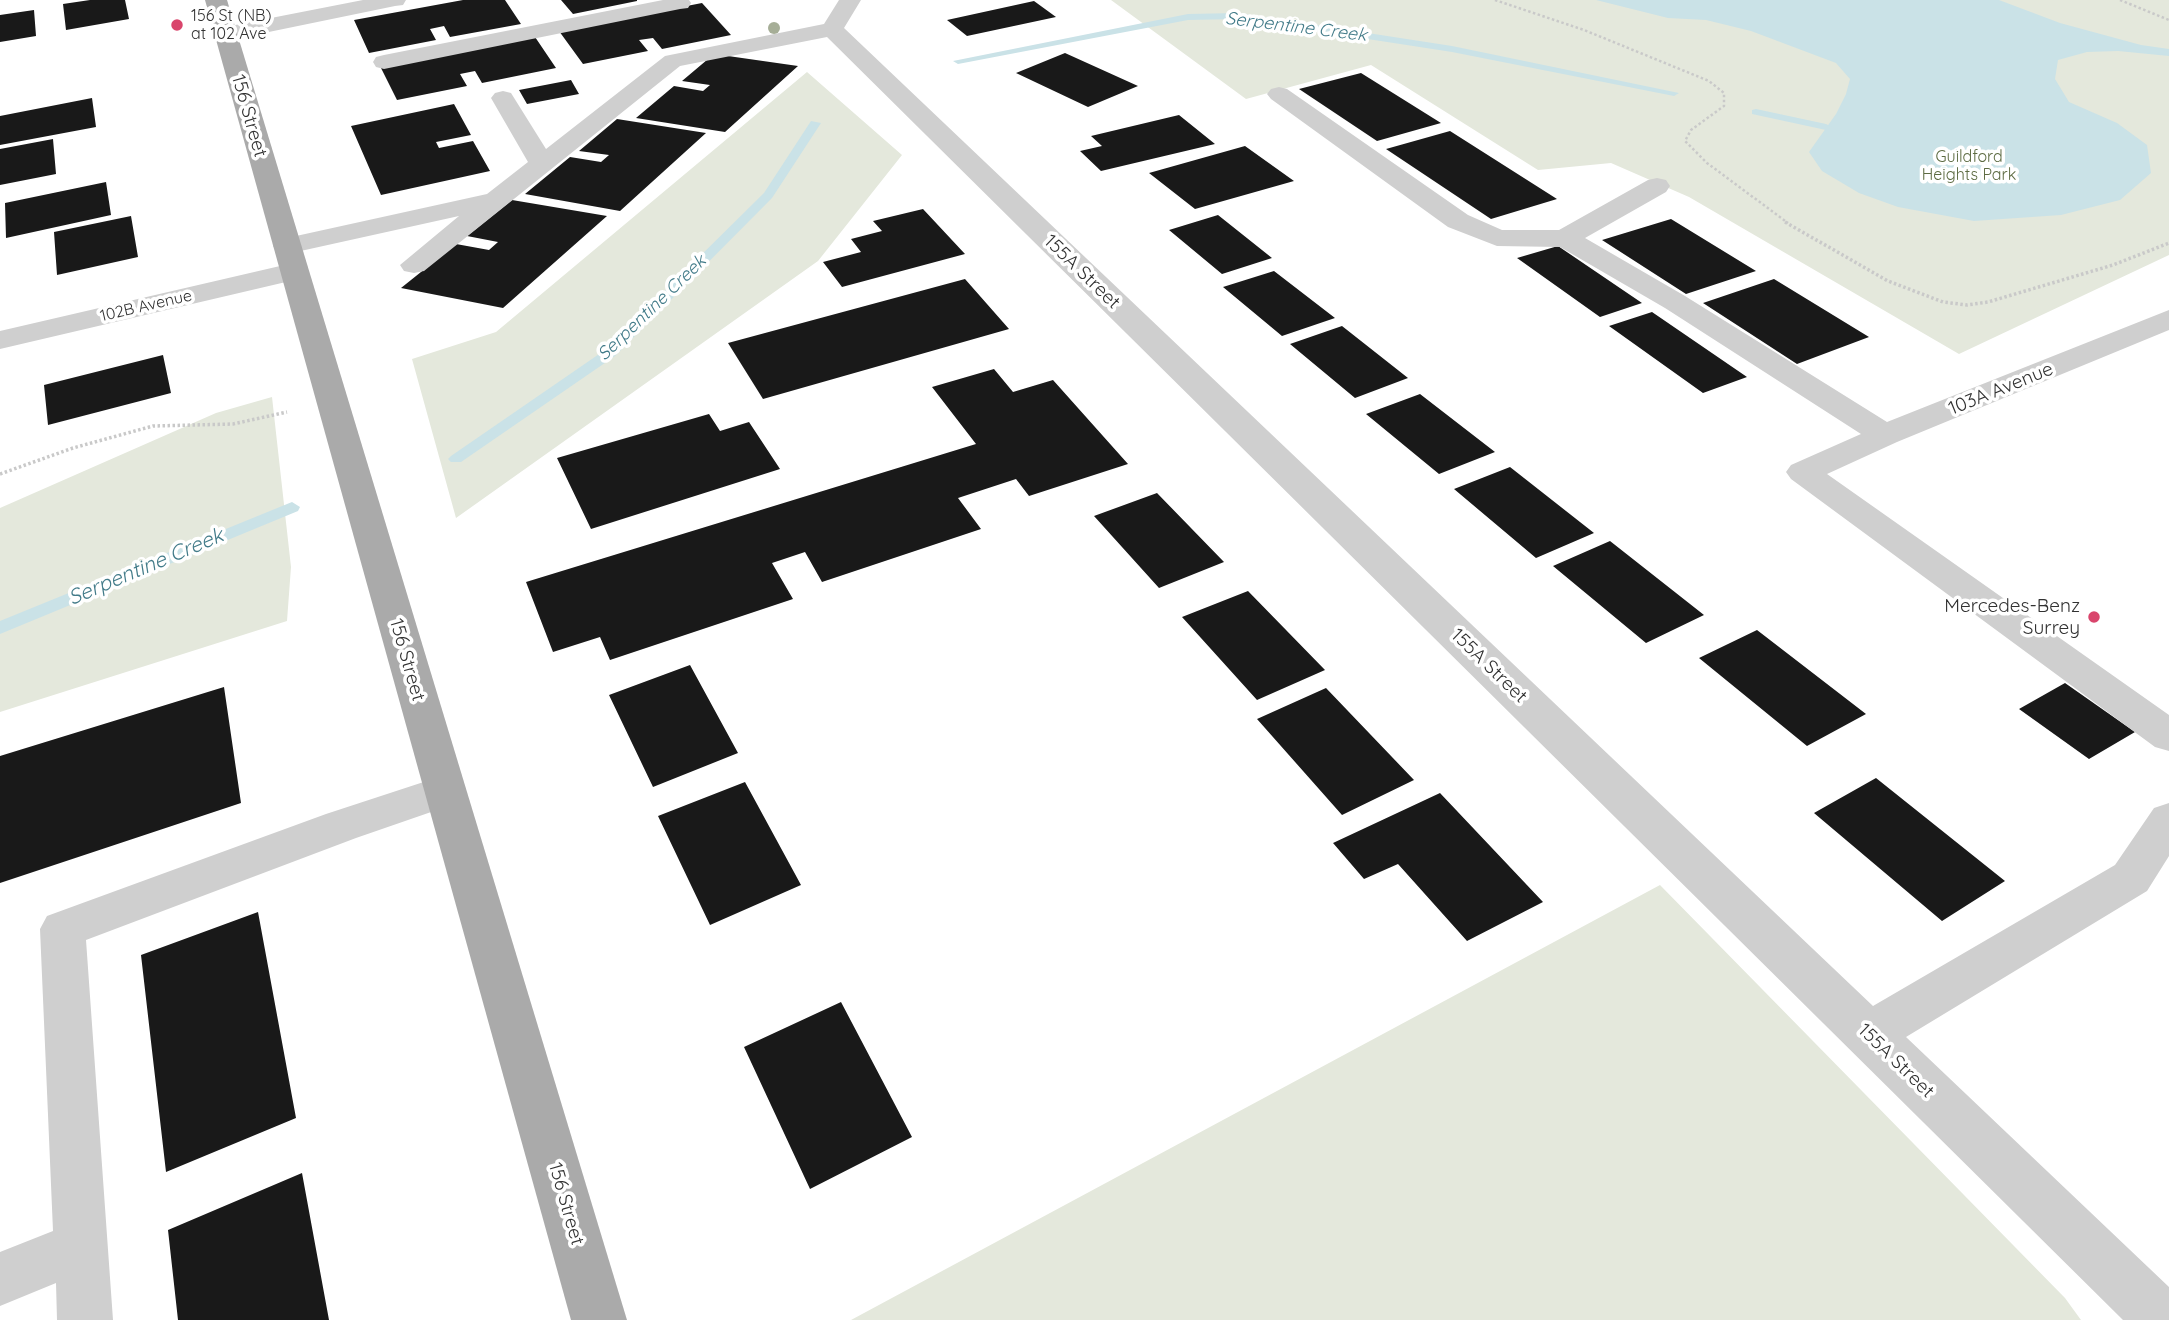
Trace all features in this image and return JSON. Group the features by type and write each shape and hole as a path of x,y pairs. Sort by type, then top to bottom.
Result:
{"main road":[{"name":"156 Street","path":"220,17 599,1320"}],"street":[{"path":"220,17 395,0"},
{"path":"384,62 550,18 680,3"},
{"path":"414,265 673,61 842,13"},
{"name":"155A Street","path":"842,13 1869,1034 2163,1320"},
{"path":"1279,94 1475,231 1497,238 1565,238 1657,186"},
{"path":"503,98 542,164"},
{"name":"102B Avenue","path":"0,340 496,200"},
{"path":"1565,238 1675,302 1885,435"},
{"name":"103A Avenue","path":"2169,319 1885,435 1803,472 2169,736"},
{"path":"85,1320 63,929 341,826 445,791"},
{"path":"1869,1034 2131,878 2169,820"},
{"path":"0,1279 81,1246"}],"path":[{"path":"1495,0 1584,30 1709,81 1724,93 1724,106 1686,136 1685,141 1692,149 1784,220 1888,281 1914,292 1944,302 1967,305 1989,302 2113,265 2169,243"},
{"path":"2120,0 2169,20"},
{"path":"0,474 73,448 153,426 233,424 288,412"}],"green space":[{"name":"Guildford Heights Park","path":"1111,0 2169,0 2169,255 1959,354 1689,197 1611,163 1538,170 1371,65 1246,99"},
{"path":"807,72 902,155 818,261 456,518 412,359 496,332"},
{"path":"272,397 291,567 287,621 0,712 0,508 216,413"},
{"path":"1660,885 2065,1298 2081,1320 851,1320"}],"water":[{"path":"1596,0 1999,0 2060,23 2141,45 2169,49 2169,56 2118,51 2087,52 2058,60 2055,79 2069,102 2117,123 2147,145 2151,173 2120,200 2061,215 1974,221 1898,207 1859,193 1822,171 1809,152 1836,114 1846,94 1850,79 1836,63 1751,31 1706,20 1668,18"}],"building":[{"path":"90,0 125,0 129,19 66,30 63,4"},
{"path":"463,0 505,0 521,24 450,37 444,26 430,29 436,40 369,53 354,20"},
{"path":"561,0 637,0 637,1 573,14"},
{"path":"1034,1 1056,17 967,36 947,20"},
{"path":"702,3 731,35 662,49 653,38 639,40 648,51 583,64 559,31"},
{"path":"34,10 36,36 0,42 0,15"},
{"path":"533,34 556,68 482,83 475,71 460,74 467,86 397,100 379,64"},
{"path":"1065,53 1138,86 1088,107 1016,73"},
{"path":"714,54 798,66 725,132 636,118 674,86 703,91 710,85 682,81"},
{"path":"1361,73 1441,123 1377,141 1299,89"},
{"path":"571,80 579,94 527,104 519,90"},
{"path":"92,98 96,127 0,145 0,116"},
{"path":"454,104 471,135 436,142 439,148 473,141 490,171 381,195 351,126"},
{"path":"1179,115 1215,144 1101,171 1080,151 1102,146 1091,136"},
{"path":"617,119 706,133 620,211 525,194 570,157 601,162 609,155 579,151"},
{"path":"1450,131 1557,199 1491,219 1386,149"},
{"path":"53,139 56,174 0,185 0,149"},
{"path":"1245,146 1294,181 1195,209 1149,173"},
{"path":"106,182 111,215 6,238 5,203"},
{"path":"512,200 607,216 503,308 401,288 456,244 489,250 498,242 467,236"},
{"path":"923,209 965,254 842,287 823,262 861,252 851,239 882,231 873,221"},
{"path":"1218,215 1272,258 1222,274 1169,230"},
{"path":"131,216 138,257 57,275 54,232"},
{"path":"1671,219 1756,271 1686,294 1602,240"},
{"path":"1558,246 1642,303 1600,317 1517,258"},
{"path":"1274,271 1335,318 1282,336 1223,287"},
{"path":"965,279 1009,329 763,399 728,343"},
{"path":"1774,279 1869,337 1797,364 1703,303"},
{"path":"1652,312 1747,377 1703,393 1609,326"},
{"path":"1342,326 1408,378 1355,398 1290,344"},
{"path":"163,355 171,393 48,425 44,385"},
{"path":"994,369 1013,392 1053,380 1128,464 1029,496 1016,479 958,498 981,529 822,582 805,552 772,563 793,599 610,660 600,637 553,652 526,582 976,444 932,387"},
{"path":"1420,394 1495,452 1439,474 1366,414"},
{"path":"709,414 720,431 749,422 780,469 591,529 557,458"},
{"path":"1510,467 1594,533 1536,558 1454,489"},
{"path":"1157,493 1224,562 1159,588 1094,516"},
{"path":"1610,541 1704,615 1646,643 1553,566"},
{"path":"1248,591 1325,670 1257,700 1182,617"},
{"path":"1757,630 1866,714 1807,746 1699,658"},
{"path":"690,665 738,753 653,787 609,695"},
{"path":"2065,683 2135,732 2089,759 2019,709"},
{"path":"224,687 241,803 0,883 0,756"},
{"path":"1326,688 1414,780 1342,815 1257,719"},
{"path":"1876,778 2005,881 1942,921 1814,813"},
{"path":"745,782 801,885 710,925 658,816"},
{"path":"1440,793 1543,902 1467,941 1398,864 1364,879 1333,843"},
{"path":"258,912 296,1118 166,1172 141,955"},
{"path":"841,1002 912,1137 810,1189 744,1047"},
{"path":"302,1173 329,1320 178,1320 168,1230"}],"waterway":[{"name":"Serpentine Creek","path":"958,61 1188,17 1238,16 1452,49 1674,93"},
{"name":"Serpentine Creek","path":"1756,112 1826,127"},
{"name":"Serpentine Creek","path":"456,459 610,353 768,195 815,123"},
{"name":"Serpentine Creek","path":"0,628 292,507"}],"place":[{"name":"156 St (NB) at 102 Ave","path":"177,25"},
{"name":"Mercedes-Benz Surrey","path":"2094,617"}]}
